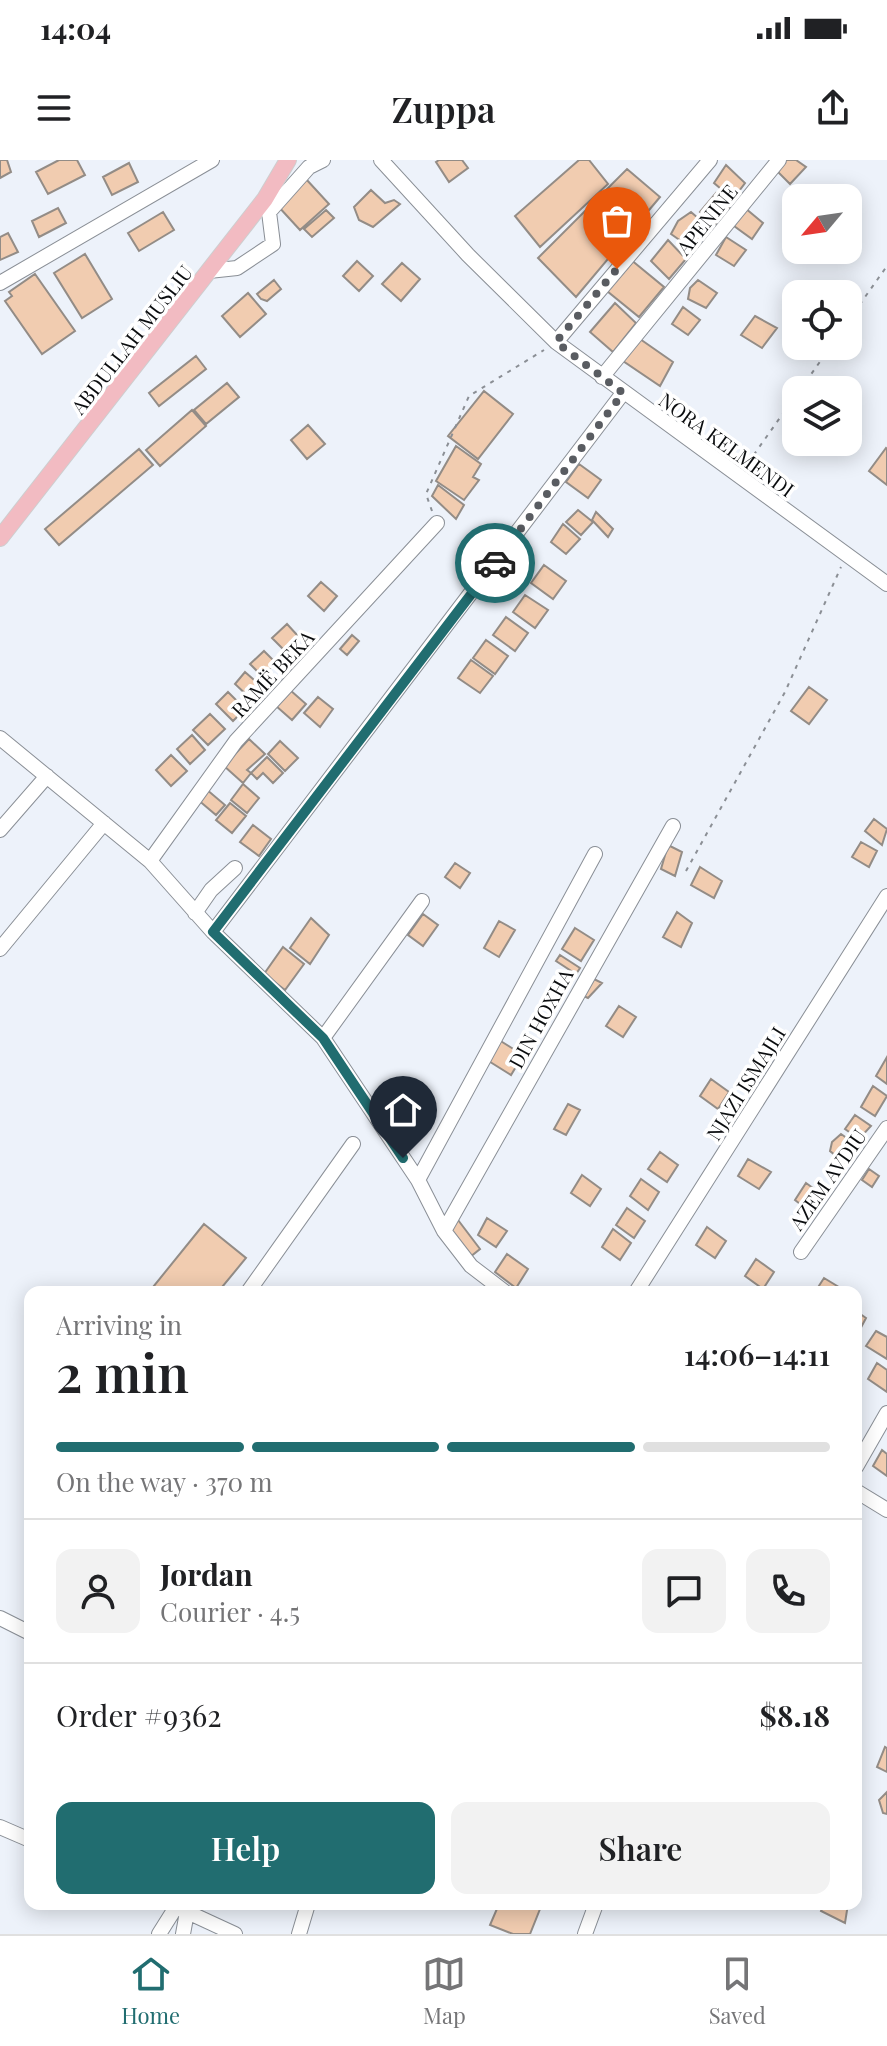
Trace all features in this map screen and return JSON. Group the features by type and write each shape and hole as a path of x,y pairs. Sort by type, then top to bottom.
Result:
{"main road":[{"name":"ABDULLAH MUSLIU","path":"0,538 265,199 288,160"}],"street":[{"path":"0,283 212,160"},
{"path":"209,271 237,268 273,244 269,212 309,167 323,160"},
{"name":"NORA KELMENDI","path":"381,160 468,255 556,342 887,584"},
{"path":"556,342 710,160"},
{"name":"APENINE","path":"602,377 779,160"},
{"path":"213,932 623,393"},
{"name":"RAMË BEKA","path":"150,861 236,741 437,523"},
{"path":"0,738 150,861 213,932 323,1038 418,1180 444,1231 471,1266 497,1286"},
{"path":"0,830 47,776"},
{"path":"0,949 104,823"},
{"name":"DIN HOXHA","path":"444,1231 673,826"},
{"path":"418,1180 595,854"},
{"path":"195,913 211,890 235,868"},
{"name":"NJAZI ISMAJLI","path":"640,1286 887,896"},
{"path":"323,1038 422,901"},
{"name":"AZEM AVDIU","path":"801,1252 887,1128"},
{"path":"252,1286 353,1144"},
{"path":"862,1457 887,1413"},
{"path":"862,1494 886,1508"},
{"path":"0,1618 24,1630"},
{"path":"0,1827 24,1837"},
{"path":"159,1934 186,1910"},
{"path":"183,1934 187,1910"},
{"path":"189,1910 235,1934"},
{"path":"299,1934 306,1910"},
{"path":"585,1934 594,1910"}],"path":[{"path":"862,301 887,266"},
{"path":"437,523 426,494 469,396 556,342"},
{"path":"739,477 782,415"},
{"path":"686,871 785,692 846,555"}],"building":[{"path":"0,160 7,160 11,172 0,178"},
{"path":"59,160 77,160 85,175 48,194 36,172"},
{"path":"462,160 468,168 449,182 436,162"},
{"path":"579,160 589,160 608,184 540,247 515,216"},
{"path":"784,160 796,160 806,167 790,184 776,170"},
{"path":"129,163 138,182 112,195 103,177"},
{"path":"726,165 745,183 733,199 714,183"},
{"path":"627,169 660,197 576,297 538,258"},
{"path":"306,179 329,204 300,230 277,205"},
{"path":"371,190 385,203 394,200 400,204 373,227 359,220 354,207"},
{"path":"716,193 731,209 715,225 700,212"},
{"path":"58,208 66,223 39,237 32,221"},
{"path":"745,208 763,223 752,239 734,226"},
{"path":"326,210 334,218 312,237 304,229"},
{"path":"163,212 174,230 139,251 128,233"},
{"path":"691,212 713,231 699,239 695,251 671,234 678,221"},
{"path":"8,233 18,252 0,260 0,237"},
{"path":"726,237 746,250 734,266 716,255"},
{"path":"668,240 686,259 669,279 651,261"},
{"path":"85,254 112,299 82,318 54,273"},
{"path":"630,259 664,287 639,317 607,291"},
{"path":"357,261 373,276 359,291 343,276"},
{"path":"402,263 420,279 401,301 382,284"},
{"path":"35,274 75,331 42,354 5,301 12,296 9,292"},
{"path":"274,280 281,289 267,301 261,299 257,294"},
{"path":"698,280 717,293 706,308 688,299 690,288"},
{"path":"248,293 266,314 240,337 222,316"},
{"path":"615,303 636,323 613,352 590,332"},
{"path":"683,307 700,320 688,335 672,324"},
{"path":"755,316 777,328 762,348 741,335"},
{"path":"640,339 673,362 660,386 623,361"},
{"path":"196,356 206,369 159,406 149,393"},
{"path":"227,383 239,397 206,424 194,410"},
{"path":"484,391 513,414 478,459 448,436"},
{"path":"192,410 206,426 160,466 146,450"},
{"path":"308,425 325,444 307,459 291,440"},
{"path":"456,446 481,464 473,477 479,480 464,500 436,481"},
{"path":"139,449 153,465 59,545 45,529"},
{"path":"887,449 887,485 869,471"},
{"path":"579,464 601,480 588,498 566,482"},
{"path":"438,485 464,505 456,519 432,496"},
{"path":"578,510 593,522 581,535 566,522"},
{"path":"596,512 613,529 608,537 592,520"},
{"path":"563,524 580,539 566,554 551,542"},
{"path":"544,565 566,581 553,599 531,583"},
{"path":"321,582 337,596 324,611 308,596"},
{"path":"525,595 548,610 535,628 513,612"},
{"path":"506,617 528,633 515,651 493,635"},
{"path":"287,624 298,636 284,650 272,638"},
{"path":"352,635 359,641 347,655 340,649"},
{"path":"486,640 508,656 495,674 473,658"},
{"path":"264,651 276,663 262,676 250,664"},
{"path":"471,660 493,676 480,693 458,678"},
{"path":"245,672 262,687 251,699 235,684"},
{"path":"809,687 827,700 809,724 791,711"},
{"path":"290,690 306,704 292,720 276,706"},
{"path":"228,692 245,709 233,721 216,704"},
{"path":"318,697 333,709 320,727 304,713"},
{"path":"210,714 225,729 208,745 193,730"},
{"path":"192,735 205,750 190,764 177,749"},
{"path":"249,739 265,754 247,770 251,773 243,783 224,766"},
{"path":"280,741 298,758 285,771 268,754"},
{"path":"171,755 187,771 171,786 156,770"},
{"path":"267,757 283,773 273,783 263,773 257,779 251,773"},
{"path":"243,784 259,798 247,813 231,800"},
{"path":"206,789 225,805 216,815 197,799"},
{"path":"230,803 246,816 232,833 216,820"},
{"path":"874,819 887,829 882,845 865,831"},
{"path":"253,825 271,839 259,856 240,842"},
{"path":"861,842 877,851 869,867 852,857"},
{"path":"668,845 682,852 675,876 661,869"},
{"path":"455,863 470,873 460,888 445,877"},
{"path":"700,867 722,881 714,898 691,885"},
{"path":"677,912 692,923 681,947 663,937"},
{"path":"423,914 438,925 423,946 408,935"},
{"path":"311,918 329,935 310,964 290,948"},
{"path":"499,921 515,930 499,957 484,948"},
{"path":"575,928 594,940 581,961 562,949"},
{"path":"283,947 304,964 285,990 264,974"},
{"path":"560,955 580,968 576,974 556,961"},
{"path":"588,976 602,983 588,998 579,994"},
{"path":"619,1006 636,1017 623,1037 606,1026"},
{"path":"499,1040 523,1055 511,1075 487,1060"},
{"path":"887,1057 887,1084 876,1076"},
{"path":"711,1079 729,1092 718,1109 700,1096"},
{"path":"873,1086 887,1096 875,1116 861,1107"},
{"path":"568,1104 580,1110 566,1135 554,1129"},
{"path":"855,1115 871,1126 859,1139 845,1129"},
{"path":"841,1134 858,1146 845,1163 830,1151 832,1142"},
{"path":"660,1152 678,1165 667,1182 648,1169"},
{"path":"748,1159 771,1172 759,1189 738,1176"},
{"path":"869,1169 879,1176 872,1187 862,1180"},
{"path":"582,1175 601,1189 590,1206 571,1193"},
{"path":"641,1179 659,1192 648,1210 630,1196"},
{"path":"806,1183 824,1196 813,1214 795,1200"},
{"path":"627,1208 645,1221 634,1238 616,1225"},
{"path":"455,1216 480,1249 470,1257 448,1226"},
{"path":"487,1218 507,1231 496,1247 478,1235"},
{"path":"204,1224 246,1258 223,1286 154,1286"},
{"path":"707,1227 726,1241 715,1258 696,1245"},
{"path":"613,1229 631,1243 620,1260 602,1247"},
{"path":"507,1254 528,1269 517,1286 495,1272"},
{"path":"756,1259 774,1272 765,1286 759,1286 745,1276"},
{"path":"824,1278 837,1286 819,1286"},
{"path":"876,1331 887,1337 887,1359 866,1346"},
{"path":"877,1363 887,1370 887,1392 868,1379"},
{"path":"882,1450 887,1454 887,1476 873,1466"},
{"path":"887,1748 887,1772 877,1767"},
{"path":"887,1792 887,1814 883,1813 879,1800"},
{"path":"496,1910 540,1910 530,1934 513,1934 490,1925"},
{"path":"847,1910 845,1923 821,1911"}],"way so far":[{"path":"495,563 623,393 556,342 617,269"}],"route":[{"path":"403,1158 323,1038 213,932 495,563"}]}
